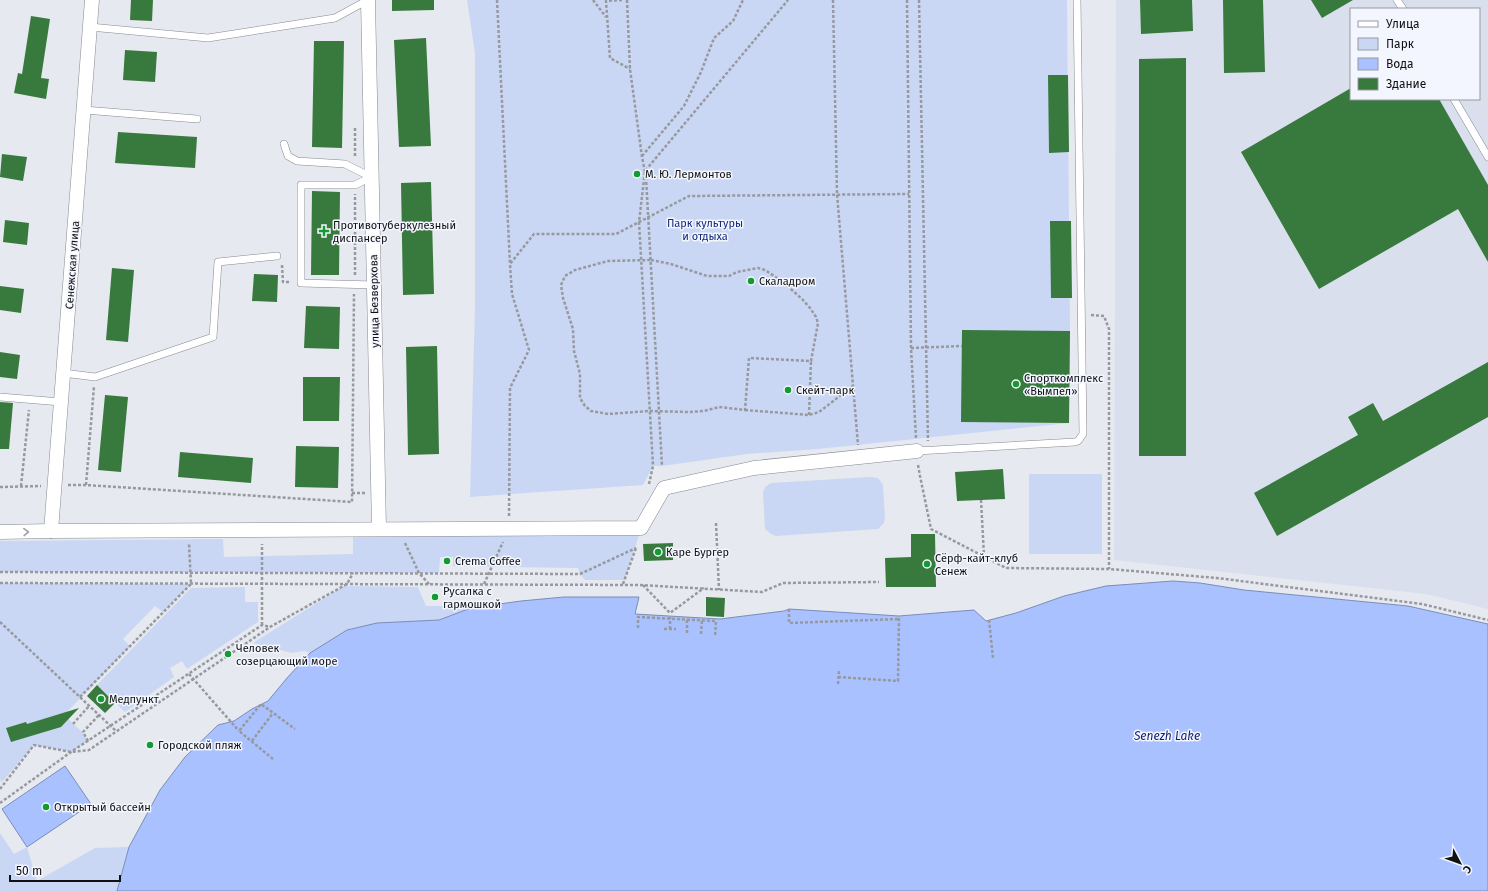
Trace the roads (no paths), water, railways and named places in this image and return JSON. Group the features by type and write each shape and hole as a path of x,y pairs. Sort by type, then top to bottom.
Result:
{"street":[{"name":"Сенежская улица","path":"51,531 92,0"},
{"name":"улица Безверхова","path":"368,0 379,529"},
{"path":"0,532 641,528 664,488 754,468 923,450"}],"lane":[{"path":"90,27 208,38 335,18 368,0"},
{"path":"923,450 1078,441 1083,434 1077,0"},
{"path":"1455,100 1488,157"},
{"path":"84,110 197,119"},
{"path":"284,144 288,156 297,161 345,164 372,177"},
{"path":"372,177 355,185 301,185 301,283 374,285"},
{"path":"63,373 95,377 213,337 218,262 277,256"},
{"path":"0,397 61,402"}],"water":[{"name":"Senezh Lake","path":"1173,581 1200,583 1244,590 1408,606 1488,624 1488,891 117,891 129,847 160,790 185,757 218,725 234,721 252,709 268,701 310,653 347,630 377,623 439,620 471,608 564,597 639,597 635,614 720,619 784,611 789,609 899,616 974,610 986,621 1016,613 1064,596 1106,586"},
{"name":"Открытый бассейн","path":"65,766 91,804 27,847 2,809"}],"place":[{"name":"М. Ю. Лермонтов","path":"637,174"},
{"name":"Противотуберкулезный диспансер","path":"324,231"},
{"name":"Скаладром","path":"751,281"},
{"name":"Спорткомплекс «Вымпел»","path":"1016,384"},
{"name":"Скейт-парк","path":"788,390"},
{"name":"Каре Бургер","path":"658,552"},
{"name":"Crema Coffee","path":"447,561"},
{"name":"Сёрф-кайт-клуб Сенеж","path":"927,564"},
{"name":"Русалка с гармошкой","path":"435,597"},
{"name":"Человек созерцающий море","path":"228,654"},
{"name":"Медпункт","path":"101,699"},
{"name":"Городской пляж","path":"150,745"},
{"name":"Открытый бассейн","path":"46,807"}],"park label":[{"name":"Парк культуры и отдыха","path":"705,229"}]}
